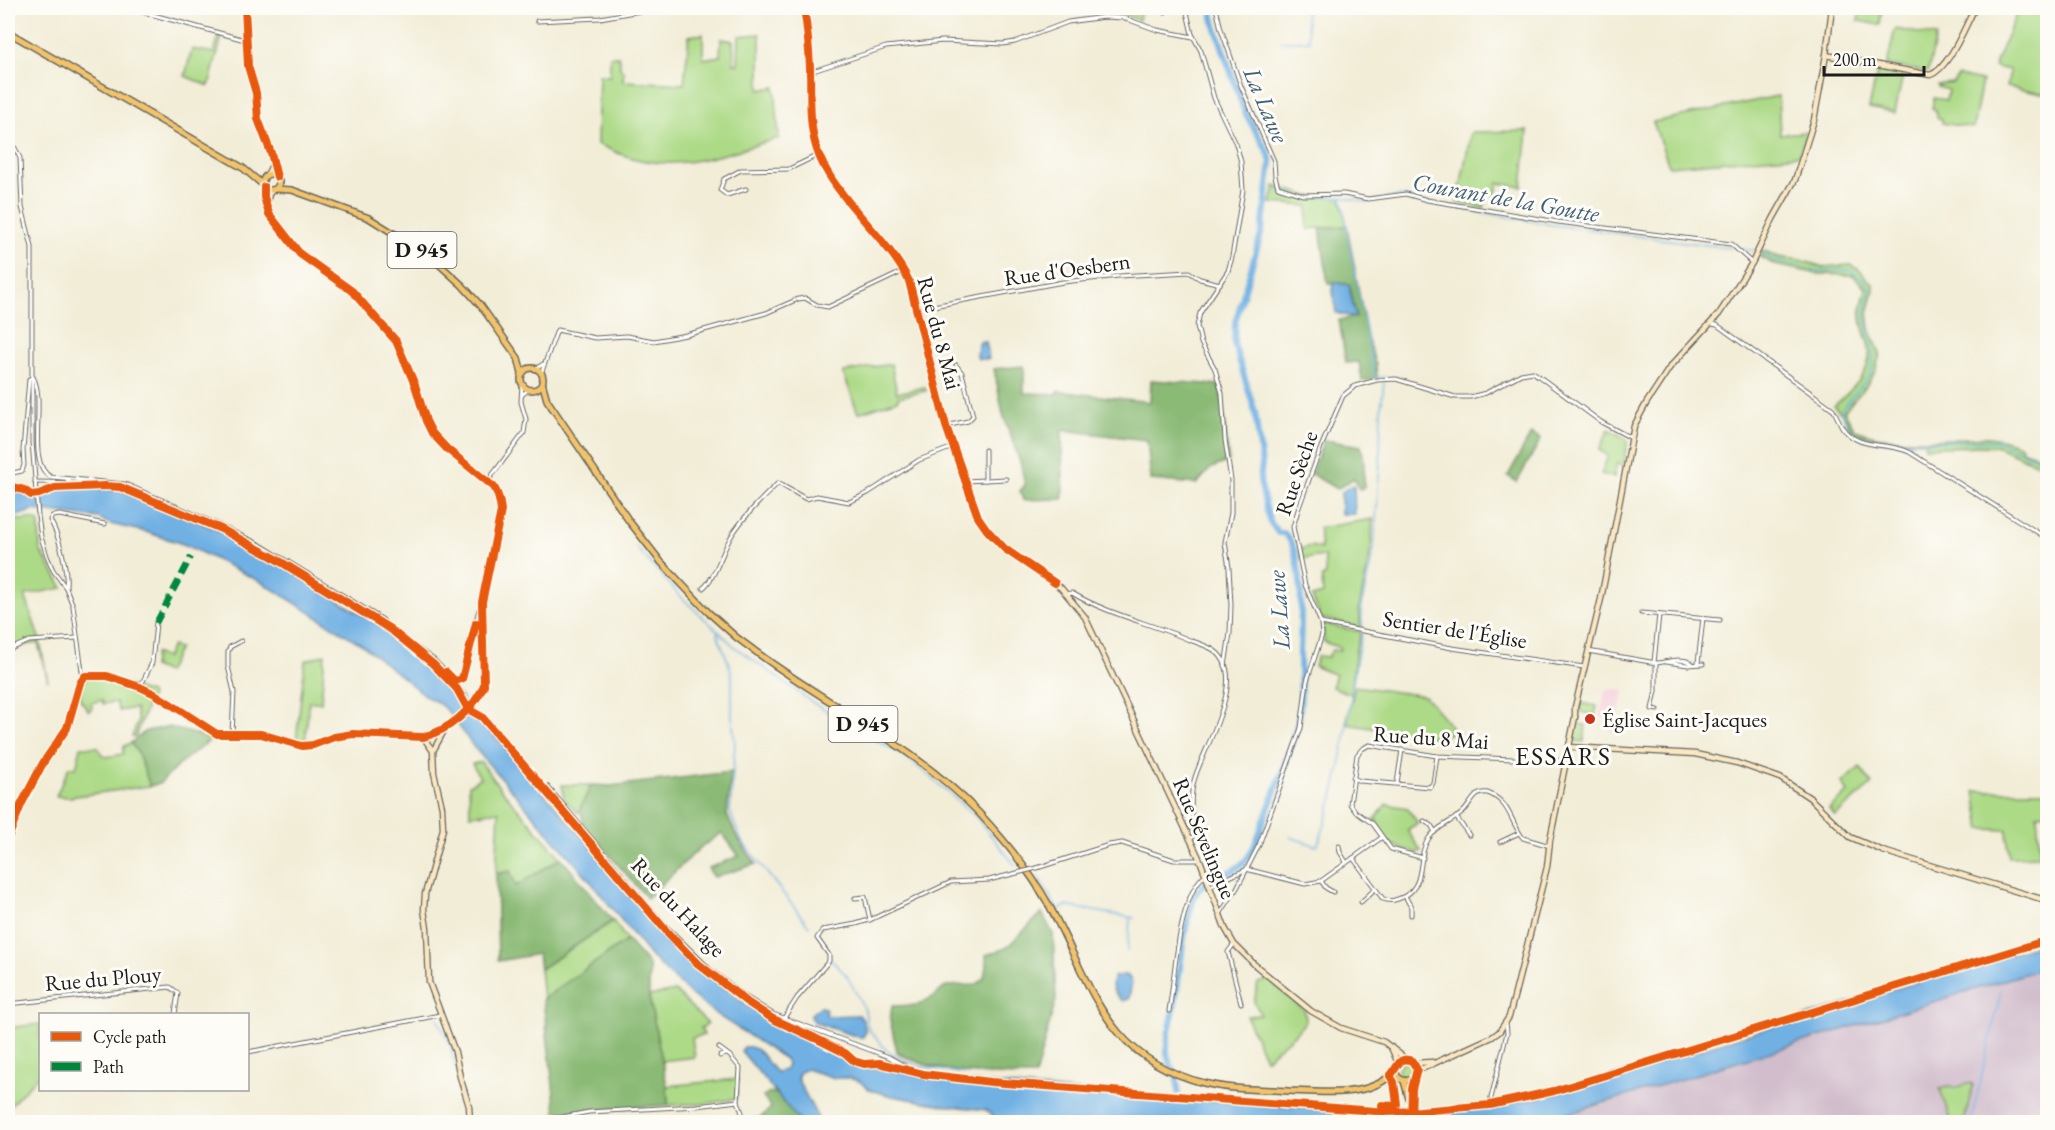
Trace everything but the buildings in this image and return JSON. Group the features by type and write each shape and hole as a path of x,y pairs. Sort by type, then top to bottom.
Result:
{"main road":[{"path":"8,32 243,168 263,186 274,189 278,185 278,178 272,174 266,175 243,168"},
{"path":"263,186 266,175"},
{"name":"D 945","path":"278,178 292,190"},
{"name":"D 945","path":"274,189 292,190 369,218 430,256 481,306 518,358 522,373"},
{"name":"D 945","path":"518,358 533,368"},
{"path":"533,368 541,374 542,382 538,387 530,389 522,384 521,379 522,373 533,368"},
{"name":"D 945","path":"542,382 547,400 629,520 661,562 708,612 763,657 945,781 1002,837 1023,864 1050,907 1103,1014 1137,1052 1169,1071 1205,1084 1342,1092 1380,1082 1402,1080"},
{"name":"D 945","path":"530,389 547,400"},
{"path":"1410,1109 1417,1071 1414,1062 1406,1059 1398,1063 1395,1071 1408,1089 1410,1122"},
{"name":"D 945","path":"1380,1082 1395,1071"},
{"path":"1402,1080 1414,1078"}],"street":[{"path":"128,8 245,40"},
{"path":"245,8 245,40 250,75 256,93 258,119 278,178"},
{"path":"537,21 600,18 657,8"},
{"name":"Rue du 8 Mai","path":"804,8 810,69 811,129 818,155 842,194 904,271 917,309 946,426 978,517 993,537 1016,557 1055,583"},
{"path":"1186,8 1214,98 1236,144 1241,162 1243,190 1228,271 1200,313 1197,326 1201,343 1215,369 1222,393 1225,440 1231,480 1231,513 1225,542 1230,568 1231,605 1225,666"},
{"path":"1216,8 1241,86 1272,153 1276,183 1288,191 1303,195 1351,194 1368,199 1406,194 1427,200 1558,222 1731,244 1752,263"},
{"path":"1417,1071 1483,1042 1499,1032 1506,1022 1544,875 1584,668 1638,418 1670,367 1712,324 1752,263 1766,231 1788,192 1800,165 1814,120 1832,8"},
{"path":"1826,55 1930,75 1941,70 1975,8"},
{"path":"810,69 818,69 875,50 899,45 943,42 1003,44 1015,42 1056,26 1104,17 1124,18 1173,34 1194,37"},
{"path":"8,146 15,148 20,158 22,207 32,247 32,442 38,516 41,537 53,570 66,588 76,618 82,678 67,728 43,763 8,838"},
{"path":"746,189 728,195 720,190 724,179 741,170 789,169 818,155"},
{"path":"266,175 274,161"},
{"path":"263,186 269,214 300,254 352,291 396,341 432,433 447,449 487,482 497,492 500,500 501,511 482,606 484,685 479,697 445,729 433,751 434,773 442,807 443,829 425,894 424,910 429,982 455,1052 469,1106 470,1122"},
{"path":"267,206 269,194 274,189"},
{"path":"541,374 557,330 595,338 627,336 654,341 686,335 754,316 798,299 805,298 823,307 828,307 904,271"},
{"name":"Rue d'Oesbern","path":"917,309 1063,282 1119,276 1189,272 1200,279 1220,284"},
{"path":"1712,324 1833,409 1842,426 1852,437 1866,443 1899,447 1909,452 2048,539"},
{"path":"533,368 545,363"},
{"path":"946,426 968,421 973,416 962,373 956,365"},
{"name":"Rue Sèche","path":"1321,623 1305,585 1293,527 1339,404 1351,388 1377,380 1396,379 1445,395 1470,398 1486,393 1521,374 1533,372 1593,416 1632,438"},
{"path":"8,474 22,471 24,465 23,450 29,379 33,377"},
{"path":"33,377 36,382 39,464 44,473 51,477 124,484 260,544 383,620 390,629 432,659 455,681 462,679 479,609 482,606"},
{"path":"487,482 524,433 526,419 521,396 522,384"},
{"path":"521,396 530,389"},
{"path":"703,588 709,582 733,533 778,483 806,499 817,496 849,502 868,493 919,460 953,447"},
{"path":"985,450 985,480"},
{"path":"965,481 1006,479"},
{"path":"35,482 89,484 97,482"},
{"path":"66,588 67,580 55,530 50,520 54,515 105,524"},
{"path":"53,570 57,572 64,568"},
{"name":"Rue Sévelingue","path":"1055,583 1067,594 1091,628 1200,860 1225,928 1234,944 1255,965 1327,1022 1389,1045 1406,1059"},
{"path":"1067,594 1071,593 1090,604 1152,625 1212,650 1222,657 1227,675 1225,694 1220,717 1193,782 1191,809 1194,836 1190,839"},
{"path":"1641,613 1720,620"},
{"path":"1652,709 1656,691 1655,662 1659,615"},
{"path":"1698,663 1703,618"},
{"path":"140,687 152,663 156,622"},
{"path":"1220,914 1259,844 1297,743 1308,681 1322,635 1321,623"},
{"name":"Sentier de l'Église","path":"1321,623 1452,648 1584,668"},
{"path":"476,626 482,627"},
{"path":"8,650 29,642 77,638"},
{"path":"232,734 234,692 228,666 228,651 230,646 241,641"},
{"path":"1588,651 1655,662 1669,660 1703,664"},
{"path":"82,678 107,676 140,687 155,694 211,732 271,736 302,746 353,734 423,737 445,729"},
{"path":"1646,708 1658,710"},
{"path":"423,737 433,751"},
{"name":"Rue du 8 Mai","path":"1353,778 1357,755 1369,745 1437,756 1566,763"},
{"path":"1569,747 1695,754 1737,763 1780,778 1810,798 1850,837 1883,851 2048,901"},
{"path":"1397,783 1402,750"},
{"path":"1423,858 1396,851 1388,846 1373,824 1356,812 1350,804 1353,778 1360,781 1430,787 1433,783 1437,756"},
{"name":"Rue du Halage","path":"548,787 663,923 695,956 743,995 773,1014 889,1057 905,1066"},
{"path":"1353,858 1383,898 1390,901 1405,896 1416,886 1426,843 1435,832 1456,817 1480,794 1490,794 1507,808 1519,833 1529,841 1549,847"},
{"path":"1456,817 1469,835"},
{"path":"1425,821 1435,832"},
{"path":"1500,842 1519,833"},
{"path":"1210,885 1246,869 1305,884 1321,880 1382,837"},
{"path":"784,1018 797,998 829,961 829,956 817,938 823,930 870,920 951,882 989,880 1037,868 1109,845 1122,843 1174,860 1200,860"},
{"path":"1339,846 1346,862"},
{"path":"1169,1011 1184,914 1193,889 1206,876"},
{"path":"1321,880 1326,888 1333,892"},
{"path":"1361,902 1375,889"},
{"path":"1405,896 1411,907 1411,915"},
{"path":"855,898 865,897 870,920"},
{"path":"1234,944 1228,952 1240,1003"},
{"name":"Rue du Plouy","path":"8,1004 170,987 178,993 175,1013"},
{"path":"249,1052 440,1015"},
{"path":"1491,1098 1507,1033 1506,1022"},
{"path":"1389,1045 1398,1063"},
{"path":"719,1048 740,1068 738,1101 745,1122"},
{"path":"720,1056 726,1054"},
{"path":"1414,1062 1435,1062"},
{"path":"536,1122 589,1112 697,1106 738,1101"}],"shaded area":[{"path":"1614,688 1624,691 1615,732 1610,731 1612,721 1599,716 1606,689 1612,691"},
{"path":"2047,967 2047,1122 1542,1122 1605,1104"}],"green space":[{"path":"1118,8 1141,8 1139,20 1118,13"},
{"path":"1860,8 1882,8 1880,25 1858,21"},
{"path":"2024,10 2047,16 2047,95 2007,87 2010,70 1995,67 2016,15"},
{"path":"1895,29 1936,36 1928,72 1887,65"},
{"path":"703,34 703,59 720,56 721,39 733,41 734,64 738,64 739,36 760,34 760,90 775,87 779,138 702,160 663,163 643,161 597,144 599,75 610,76 610,56 618,56 620,59 620,69 624,70 623,81 684,84 689,36"},
{"path":"219,35 222,36 209,86 185,76 192,49 214,53"},
{"path":"1878,68 1903,74 1895,113 1869,108"},
{"path":"1958,76 1982,81 1973,128 1942,123 1942,119 1937,118 1936,110 1932,108 1934,98 1946,100 1948,90 1938,85 1953,83"},
{"path":"1778,96 1780,134 1806,132 1799,155 1669,166 1653,122"},
{"path":"1528,131 1522,187 1498,183 1496,195 1486,193 1484,208 1457,203 1471,132"},
{"path":"1275,186 1309,196 1341,198 1347,226 1307,229 1308,206 1271,203"},
{"path":"1347,226 1367,337 1376,365 1377,378 1362,381 1359,362 1346,363 1339,320 1356,317 1349,285 1333,282 1328,284 1320,228"},
{"path":"1762,250 1778,257 1800,260 1823,267 1851,265 1873,284 1874,289 1868,313 1870,329 1880,354 1875,372 1844,411 1855,430 1904,440 1988,437 2001,439 2022,446 2021,450 2047,459 2047,468 1996,446 1925,447 1924,441 1889,442 1857,434 1834,406 1859,381 1867,366 1869,348 1861,312 1866,288 1853,275 1819,274 1776,265 1760,257"},
{"path":"891,364 897,393 925,387 926,391 898,397 898,400 858,413 843,372"},
{"path":"1024,366 1024,393 1057,394 1058,391 1150,402 1151,380 1220,385 1229,461 1210,469 1197,484 1151,480 1147,440 1062,430 1063,499 1023,500 1020,491 1025,485 1021,465 1003,414 994,369"},
{"path":"1609,429 1628,440 1623,467 1617,463 1614,477 1601,474 1608,456 1599,450"},
{"path":"1531,434 1541,439 1517,482 1508,476"},
{"path":"1324,440 1361,446 1364,461 1364,488 1359,489 1354,478 1337,489 1311,474"},
{"path":"31,519 39,522 40,550 63,588 25,595 39,638 48,681 38,643 25,645 8,652 8,521"},
{"path":"1373,519 1371,551 1359,609 1361,628 1321,618 1312,597 1323,594 1322,577 1326,575 1324,556 1302,559 1300,549 1311,546 1321,549 1319,528"},
{"path":"1325,624 1361,632 1356,649 1351,694 1332,687 1336,675 1314,666 1318,656 1328,657 1332,650 1339,651 1340,648 1324,642 1323,626"},
{"path":"172,646 179,648 167,673 153,667 155,653 166,658"},
{"path":"325,654 321,702 309,702 305,743 296,742 305,661"},
{"path":"103,677 150,693 151,696 135,737 132,736 138,721 135,708 119,711 116,702 103,704 102,700 91,703 92,708 89,711 80,699 82,682 89,678"},
{"path":"1355,686 1425,696 1451,726 1451,734 1436,734 1435,738 1346,724"},
{"path":"1581,703 1597,706 1595,715 1580,712"},
{"path":"1577,724 1586,725 1584,742 1574,741"},
{"path":"169,727 212,739 183,761 160,783 150,786 138,753 131,743 146,731"},
{"path":"131,743 138,753 150,786 69,797 56,796 69,767 76,768 81,747 98,747 102,755 106,757 123,754 124,746"},
{"path":"481,762 500,788 561,858 516,887 510,871 496,874 499,811 470,815 469,785 480,778 472,764"},
{"path":"1860,767 1872,784 1835,816 1829,809 1848,792 1842,783"},
{"path":"731,772 727,815 737,837 756,864 714,877 708,868 739,856 722,833 700,848 647,898 585,827 580,809 591,785 611,786"},
{"path":"562,785 591,785 578,813 564,799"},
{"path":"1975,791 2047,791 2047,813 2037,814 2040,856 2009,857 2007,830 1981,829"},
{"path":"1386,804 1407,808 1418,823 1407,830 1421,851 1417,853 1390,844 1376,823 1377,821 1374,821"},
{"path":"561,858 613,921 540,969 538,954 498,961 496,874 510,871 516,886"},
{"path":"1042,913 1053,934 1056,1000 1035,1076 964,1073 929,1066 897,1052 890,1020 892,1006 917,1005 935,996 946,986 976,985 983,979 987,967 986,955 1006,948"},
{"path":"613,921 627,940 543,999 540,969"},
{"path":"627,940 649,965 649,996 667,1086 668,1105 556,1112 543,999"},
{"path":"1269,980 1305,1011 1306,1021 1293,1036 1265,1059 1247,1016 1261,1015 1254,1002 1258,983"},
{"path":"675,991 708,1024 701,1028 704,1035 692,1038 695,1057 661,1061 649,996"},
{"path":"39,1024 39,1075 8,1108 8,1028"},
{"path":"1406,1062 1412,1064 1414,1070 1412,1076 1406,1078 1400,1076 1398,1070 1400,1064"},
{"path":"738,1079 736,1099 702,1104 668,1105 667,1086"},
{"path":"1971,1083 1973,1085 1964,1122 1951,1122 1940,1089"},
{"path":"768,1093 776,1093 800,1122 751,1122 751,1119 760,1118 771,1108 763,1097"}],"water":[{"path":"1333,282 1349,285 1356,318 1336,313"},
{"path":"984,341 989,359 978,359 976,354 980,342"},
{"path":"1352,485 1354,486 1355,514 1341,514 1341,493"},
{"path":"8,488 33,496 73,488 123,491 218,530 273,560 376,623 407,647 461,697 468,710 480,719 683,953 741,1001 789,1030 860,1064 961,1082 1382,1114 1422,1113 1493,1107 1555,1094 2047,942 2047,967 1542,1122 1195,1122 1139,1119 1133,1122 999,1122 986,1110 892,1096 870,1090 859,1081 835,1078 806,1069 800,1072 797,1078 820,1122 800,1122 741,1051 744,1047 750,1047 759,1051 776,1072 785,1070 787,1063 785,1059 717,1015 689,993 651,957 587,877 473,746 442,706 427,697 361,644 263,583 186,545 146,532 110,524 99,518 34,510 17,516 8,516"},
{"path":"1128,976 1132,982 1129,998 1123,1001 1115,993 1112,984 1114,977"},
{"path":"820,1007 825,1008 827,1016 859,1015 866,1032 862,1038 816,1023 811,1014"}],"waterway":[{"name":"La Lawe","path":"1178,1092 1177,1080 1168,1058 1167,1042 1190,910 1199,889 1242,864 1254,847 1291,748 1301,700 1301,591 1296,557 1284,533 1278,533 1269,520 1260,480 1262,465 1255,412 1234,343 1235,323 1262,231 1271,163 1269,154 1245,113 1211,8"},
{"path":"1281,41 1309,41 1305,8"},
{"name":"Courant de la Goutte","path":"1277,189 1301,198 1342,197 1367,202 1401,196 1553,225 1731,248"},
{"path":"1342,197 1375,378 1385,377"},
{"name":"Courant de la Goutte","path":"1737,248 1755,251"},
{"name":"Courant de la Goutte","path":"1762,254 1776,261 1818,271 1850,270 1865,281 1870,289 1865,316 1873,364 1868,377 1841,411 1850,430 1865,439 1886,442 1997,441 2048,463"},
{"path":"1362,628 1361,607 1374,549 1384,382"},
{"path":"636,547 679,595 735,647 813,703 907,758 926,773 975,816 1015,865"},
{"path":"717,633 732,677 732,717 735,743 730,812 741,840 809,926"},
{"path":"1290,837 1317,846 1329,811 1338,773 1362,633"},
{"path":"1038,876 1058,910 1066,906 1134,918"},
{"path":"1127,951 1130,919"},
{"path":"831,959 847,976 865,1010 870,1031 888,1052 917,1066 966,1074"},
{"path":"1971,1122 2001,991"},
{"path":"437,1018 450,1044 458,1079"},
{"path":"941,1122 942,1116 961,1115"}],"marked path":[{"path":"156,623 191,557"}],"cycle path":[{"path":"245,8 248,66 256,93 258,119 277,177"},
{"path":"804,8 810,60 812,130 824,166 844,196 901,266 909,281 946,426 978,517 1005,549 1055,583"},
{"path":"8,838 21,805 43,763 67,728 80,683 85,676 107,676 140,687 155,694 217,734 261,734 302,746 353,734 423,737 432,734 459,718 474,702 484,685 482,602 501,511 497,493 494,487 447,449 432,433 396,341 352,291 300,254 269,214 264,197 264,187"},
{"path":"8,486 24,490 31,495 55,488 120,487 221,529 273,557 390,629 433,664 457,689 468,709 482,717 669,934 696,962 747,1002 773,1019 864,1064 879,1063 923,1074 991,1082 1388,1112 1490,1105 1554,1091 2048,940"},
{"path":"446,672 455,681 462,679 476,623"},
{"path":"1382,1105 1397,1104 1394,1082 1390,1076 1401,1061 1412,1061 1417,1069 1412,1089 1411,1122"}],"place":[{"name":"Église Saint-Jacques","path":"1590,719"}],"district":[{"name":"ESSARS","path":"1563,756"}]}
